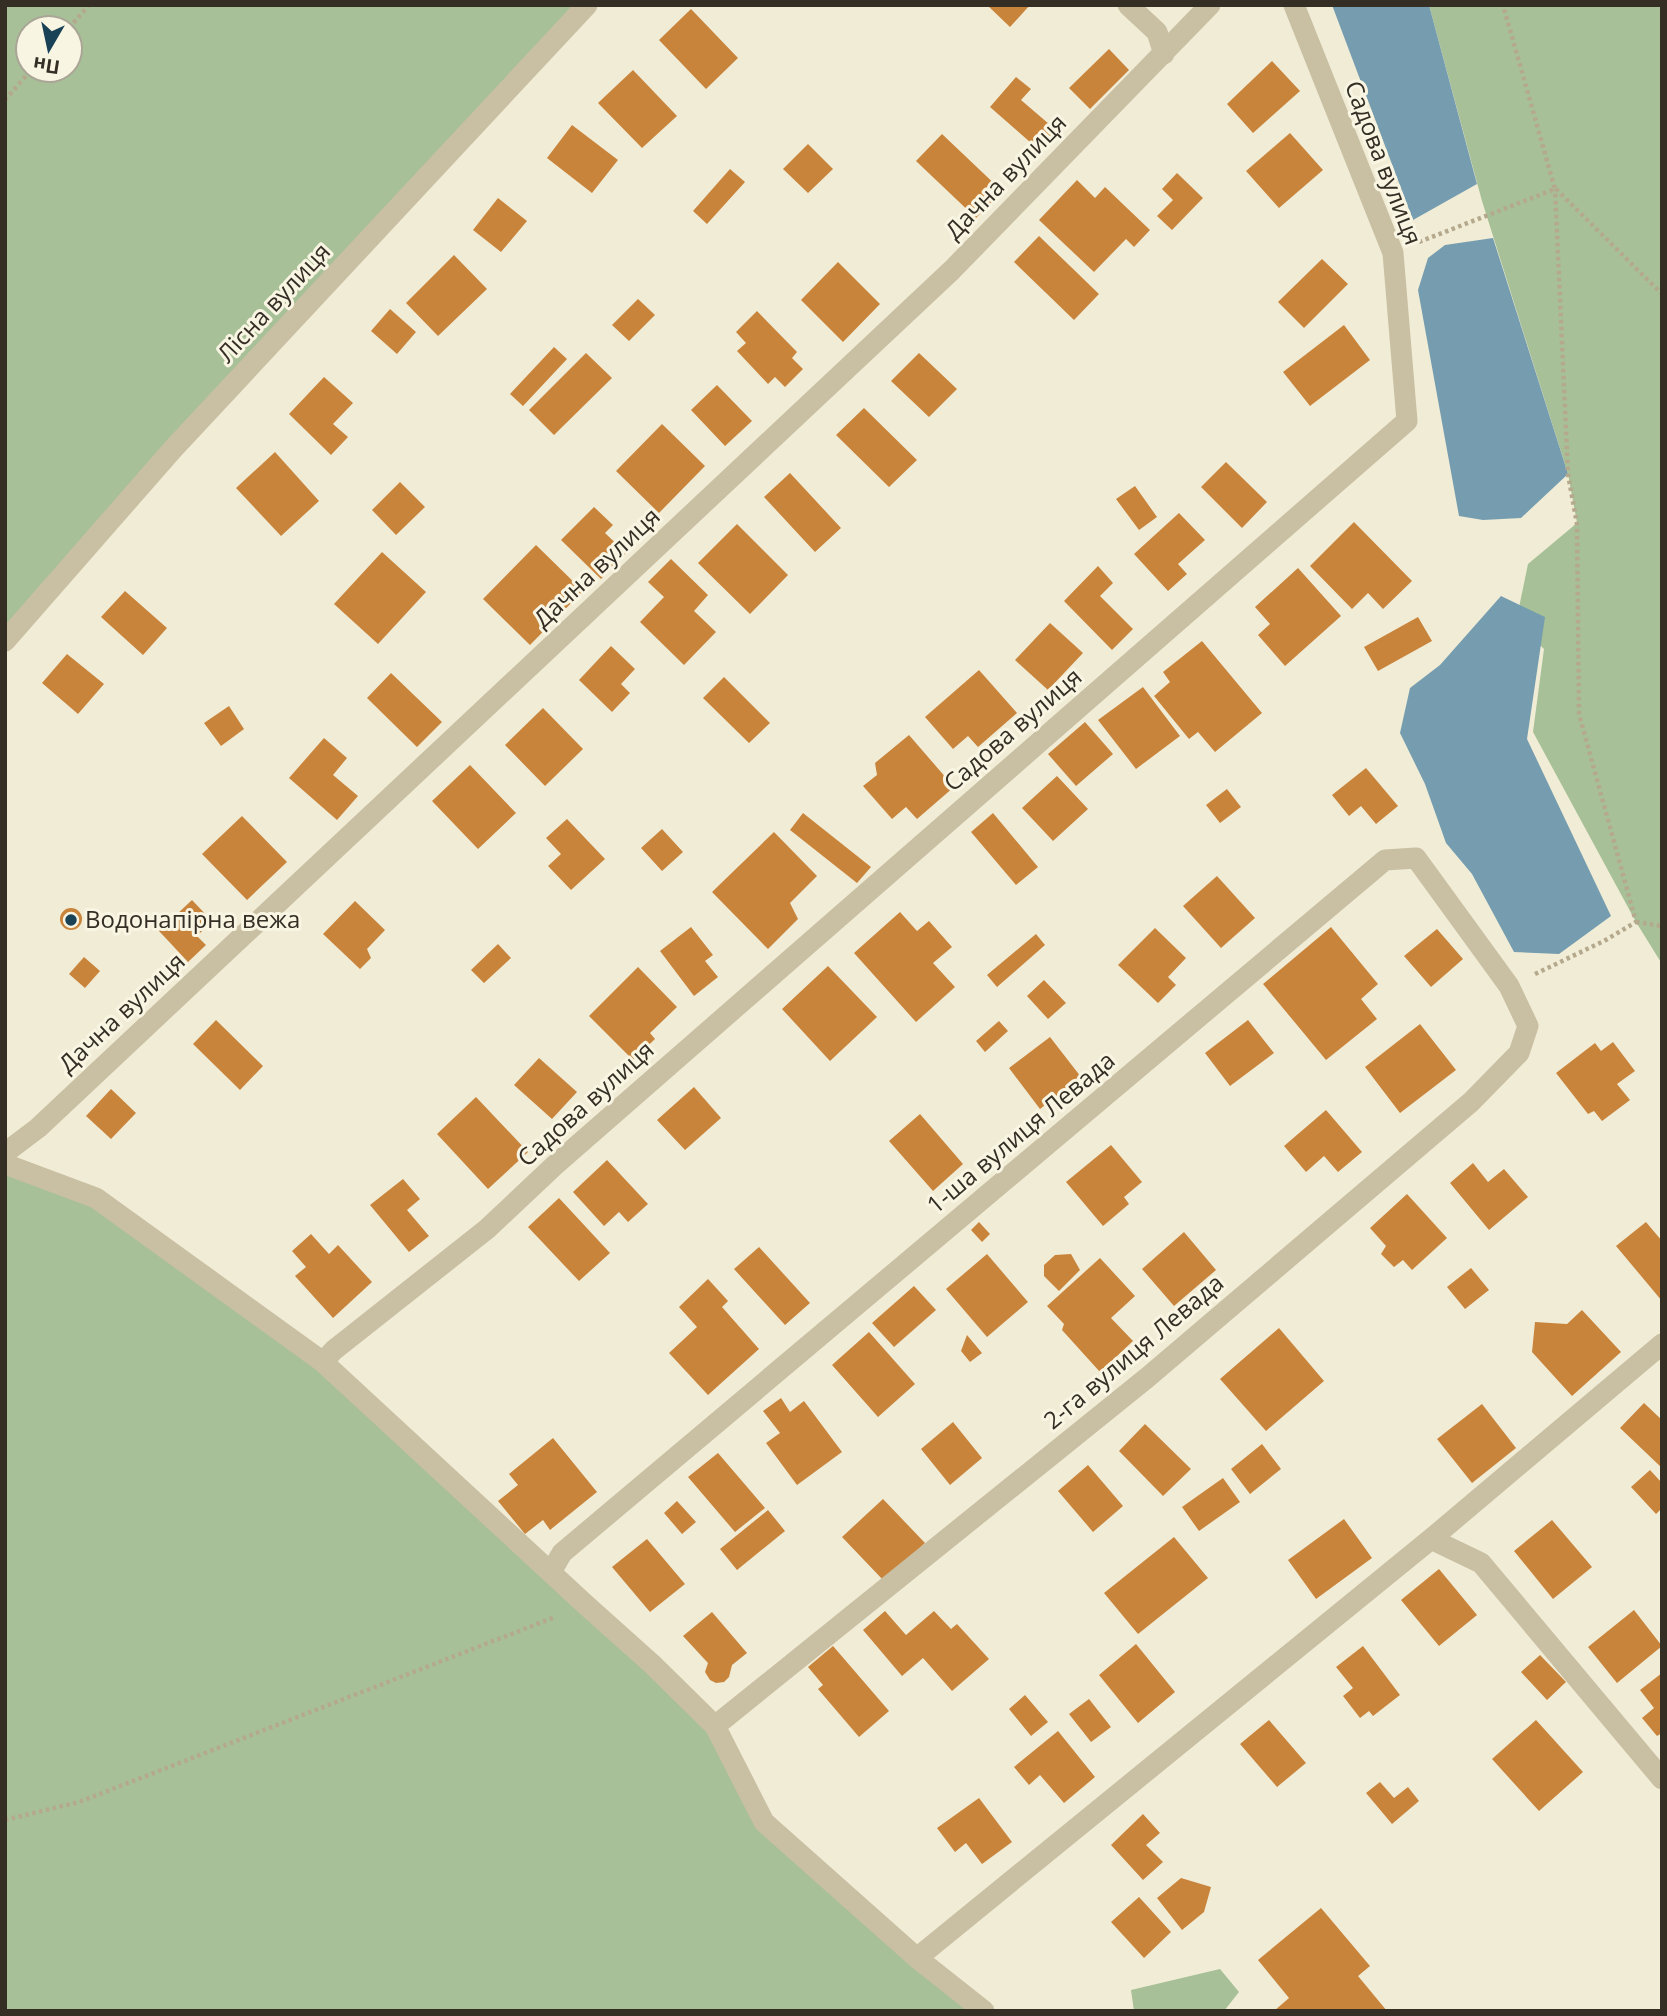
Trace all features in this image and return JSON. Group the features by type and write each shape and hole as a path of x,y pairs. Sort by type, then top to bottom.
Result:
{"street":[{"name":"Лісна вулиця","path":"5,641 173,449 587,5"},
{"path":"1128,5 1157,32 1164,54"},
{"name":"Дачна вулиця","path":"5,1153 38,1128 952,271 1210,5"},
{"name":"Садова вулиця","path":"323,1362 334,1350 487,1229 555,1165 1407,421 1393,253 1294,5"},
{"name":"1-ша вулиця Левада","path":"551,1572 562,1553 1385,860 1416,858 1509,986"},
{"name":"2-га вулиця Левада","path":"715,1726 1148,1377 1471,1102 1519,1053 1528,1026 1509,986"},
{"path":"5,1164 96,1198 323,1362 652,1664 715,1726 764,1822 917,1958 984,2011"},
{"path":"917,1958 1431,1539 1662,1344"},
{"path":"1431,1539 1481,1563 1662,1779"}],"path":[{"path":"1503,5 1555,189 1568,474 1577,524 1579,714 1636,922"},
{"path":"5,100 19,84"},
{"path":"1393,253 1555,189"},
{"path":"1555,189 1662,294"},
{"path":"1509,986 1604,941 1636,922 1662,926"},
{"path":"5,1820 79,1802 586,1605"}],"green space":[{"path":"5,5 587,5 5,641"},
{"path":"1429,5 1662,5 1662,964 1636,922 1533,732 1544,649 1516,622 1528,564 1577,523 1568,474 1482,201"},
{"path":"5,1164 96,1198 323,1362 715,1726 764,1822 984,2011 5,2011"},
{"path":"1220,1969 1239,1992 1224,2011 1134,2011 1131,1990"}],"water":[{"path":"1332,5 1429,5 1477,184 1413,220"},
{"path":"1493,238 1568,474 1521,518 1483,520 1459,516 1418,290 1428,258 1445,245"},
{"path":"1501,596 1545,617 1527,739 1611,916 1559,954 1514,952 1472,874 1446,843 1425,784 1400,733 1410,688 1440,665"}],"building":[{"path":"987,5 1030,5 1010,27"},
{"path":"691,9 738,58 706,89 659,40"},
{"path":"1109,49 1129,70 1090,109 1069,88"},
{"path":"1272,61 1300,91 1253,133 1227,104"},
{"path":"633,70 677,116 642,148 598,103"},
{"path":"1016,77 1031,89 1021,100 1056,130 1039,150 990,107"},
{"path":"572,125 618,160 592,193 547,158"},
{"path":"1290,133 1323,170 1279,208 1246,171"},
{"path":"942,134 1002,191 976,218 916,161"},
{"path":"808,144 833,169 808,193 783,169"},
{"path":"730,169 745,182 707,224 693,211"},
{"path":"1177,173 1203,198 1172,230 1157,216 1173,200 1162,189"},
{"path":"1077,180 1095,198 1105,187 1150,230 1134,247 1126,239 1094,272 1039,220"},
{"path":"498,198 527,221 501,252 473,230"},
{"path":"1039,236 1099,294 1074,320 1014,262"},
{"path":"454,255 487,289 438,336 406,303"},
{"path":"1322,259 1348,284 1304,328 1278,302"},
{"path":"838,262 880,304 843,342 801,300"},
{"path":"638,299 655,315 629,341 612,325"},
{"path":"390,309 416,332 397,354 371,331"},
{"path":"757,311 797,352 792,358 803,369 785,387 775,377 768,384 737,351 746,343 736,332"},
{"path":"1344,325 1370,360 1310,406 1283,372"},
{"path":"554,347 567,359 523,406 510,394"},
{"path":"586,353 612,378 554,435 529,410"},
{"path":"919,353 957,389 929,417 891,381"},
{"path":"324,377 353,403 333,424 348,437 331,455 289,414"},
{"path":"717,385 752,421 725,446 691,410"},
{"path":"864,408 917,460 889,487 836,435"},
{"path":"662,424 705,466 659,513 616,471"},
{"path":"275,452 319,501 281,536 236,488"},
{"path":"1226,462 1267,502 1242,528 1201,487"},
{"path":"790,473 841,528 815,552 764,497"},
{"path":"400,482 425,507 396,535 372,510"},
{"path":"1135,486 1157,517 1139,530 1116,499"},
{"path":"594,507 613,525 605,533 626,553 601,579 561,540"},
{"path":"1179,513 1205,540 1178,564 1187,574 1168,591 1134,554"},
{"path":"1354,522 1412,581 1383,609 1368,593 1352,609 1310,566"},
{"path":"737,524 788,575 750,614 698,563"},
{"path":"536,545 583,591 530,645 483,599"},
{"path":"382,552 426,592 378,644 334,604"},
{"path":"671,559 708,595 694,611 716,632 684,665 640,622 664,597 648,582"},
{"path":"1098,566 1113,583 1100,596 1133,629 1112,650 1064,601"},
{"path":"1298,568 1341,616 1285,666 1258,635 1270,624 1255,607"},
{"path":"125,591 167,628 143,655 101,617"},
{"path":"1418,617 1432,641 1378,671 1364,647"},
{"path":"1050,623 1083,653 1048,690 1015,660"},
{"path":"1202,641 1262,713 1215,752 1198,732 1189,739 1154,696 1170,682 1163,672"},
{"path":"611,646 635,669 621,684 630,693 612,712 579,680"},
{"path":"67,654 104,684 78,714 42,683"},
{"path":"979,670 1017,713 978,747 968,736 953,749 925,717"},
{"path":"391,673 442,722 417,747 367,698"},
{"path":"724,677 770,723 749,743 703,698"},
{"path":"1143,687 1180,736 1136,769 1098,720"},
{"path":"229,706 244,729 221,746 204,723"},
{"path":"543,708 583,749 545,786 505,745"},
{"path":"1085,722 1113,754 1076,786 1048,754"},
{"path":"909,735 954,787 917,819 906,807 892,819 863,786 877,775 875,763"},
{"path":"324,738 347,758 333,775 358,796 337,820 289,778"},
{"path":"470,765 516,813 478,849 432,801"},
{"path":"1366,768 1398,806 1376,824 1361,806 1349,816 1332,795"},
{"path":"1057,776 1088,809 1053,841 1022,808"},
{"path":"1227,789 1241,807 1220,823 1206,805"},
{"path":"803,813 871,867 857,883 790,830"},
{"path":"993,813 1038,867 1016,885 971,832"},
{"path":"242,816 287,862 247,900 202,854"},
{"path":"567,819 605,859 571,890 548,866 561,854 546,838"},
{"path":"662,829 683,852 662,871 641,848"},
{"path":"774,832 817,876 790,903 798,919 768,949 712,892"},
{"path":"1217,876 1255,918 1221,948 1183,906"},
{"path":"192,900 212,921 197,936 206,945 188,962 159,931"},
{"path":"355,901 385,930 367,949 371,958 360,969 323,934"},
{"name":"Водонапірна вежа","path":"67,908 75,908 82,915 82,923 75,930 67,930 60,923 60,915"},
{"path":"900,912 917,931 929,921 952,947 933,963 955,987 916,1022 854,953"},
{"path":"691,927 713,955 705,961 718,977 694,996 660,951"},
{"path":"1331,927 1378,984 1361,999 1377,1019 1326,1060 1263,984"},
{"path":"1155,928 1186,958 1168,977 1176,985 1158,1003 1118,965"},
{"path":"1437,929 1463,959 1431,987 1404,956"},
{"path":"1036,934 1045,945 997,987 987,975"},
{"path":"498,944 511,958 484,983 471,970"},
{"path":"84,957 100,971 85,988 69,974"},
{"path":"828,966 877,1017 830,1061 782,1009"},
{"path":"638,967 677,1007 650,1033 655,1039 633,1060 589,1016"},
{"path":"1044,980 1066,1003 1048,1019 1027,996"},
{"path":"216,1020 263,1066 240,1090 193,1044"},
{"path":"1248,1020 1274,1053 1230,1086 1205,1053"},
{"path":"999,1021 1008,1031 985,1052 976,1041"},
{"path":"1420,1024 1456,1070 1400,1113 1365,1067"},
{"path":"1050,1037 1081,1077 1040,1109 1009,1068"},
{"path":"1613,1042 1635,1071 1617,1084 1630,1100 1602,1121 1594,1111 1588,1114 1556,1073 1595,1043 1601,1051"},
{"path":"539,1058 577,1092 552,1119 514,1085"},
{"path":"694,1087 721,1118 685,1150 657,1120"},
{"path":"111,1089 136,1113 111,1139 86,1116"},
{"path":"476,1097 528,1152 488,1189 437,1134"},
{"path":"1326,1110 1362,1152 1338,1172 1324,1156 1306,1172 1284,1146"},
{"path":"920,1114 963,1164 933,1191 889,1141"},
{"path":"1111,1145 1142,1182 1124,1197 1129,1204 1103,1226 1066,1182"},
{"path":"607,1160 648,1204 628,1222 619,1212 604,1226 573,1192"},
{"path":"1473,1163 1488,1182 1504,1169 1528,1197 1489,1230 1450,1183"},
{"path":"403,1179 420,1199 407,1210 429,1236 409,1252 370,1205"},
{"path":"1407,1194 1447,1238 1412,1270 1403,1260 1394,1267 1381,1254 1386,1246 1370,1228"},
{"path":"559,1198 610,1253 579,1281 528,1227"},
{"path":"979,1222 990,1234 982,1242 971,1230"},
{"path":"1646,1222 1662,1241 1662,1301 1616,1246"},
{"path":"1184,1232 1216,1270 1174,1306 1142,1269"},
{"path":"311,1234 329,1254 338,1245 372,1282 333,1318 295,1276 306,1267 292,1251"},
{"path":"759,1247 810,1303 785,1325 734,1269"},
{"path":"987,1254 1028,1302 987,1337 946,1289"},
{"path":"1071,1254 1080,1270 1059,1291 1044,1276 1044,1265 1055,1255"},
{"path":"1100,1258 1135,1296 1111,1318 1133,1341 1100,1372 1062,1330 1064,1324 1047,1306"},
{"path":"1471,1268 1489,1290 1465,1309 1447,1287"},
{"path":"708,1279 728,1301 722,1307 759,1349 708,1395 669,1353 697,1327 679,1307"},
{"path":"914,1286 936,1310 894,1347 872,1323"},
{"path":"1582,1310 1621,1352 1572,1396 1532,1352 1535,1322 1567,1324"},
{"path":"1279,1328 1324,1381 1266,1431 1220,1379"},
{"path":"869,1332 915,1384 878,1417 832,1365"},
{"path":"967,1335 982,1353 970,1362 961,1351"},
{"path":"781,1398 790,1412 804,1401 842,1452 797,1485 766,1443 780,1433 763,1411"},
{"path":"1644,1403 1662,1420 1662,1468 1620,1428"},
{"path":"1482,1404 1516,1448 1472,1483 1437,1439"},
{"path":"953,1422 982,1458 950,1485 921,1449"},
{"path":"1145,1424 1191,1469 1163,1496 1119,1451"},
{"path":"553,1438 597,1492 550,1530 543,1520 525,1534 498,1501 518,1485 509,1474"},
{"path":"1262,1444 1281,1469 1250,1494 1231,1469"},
{"path":"718,1453 765,1508 735,1532 688,1477"},
{"path":"1088,1465 1123,1506 1093,1532 1058,1491"},
{"path":"1650,1470 1662,1483 1662,1508 1656,1514 1631,1487"},
{"path":"1223,1478 1240,1502 1199,1531 1182,1507"},
{"path":"883,1499 925,1543 884,1581 842,1537"},
{"path":"677,1501 696,1522 682,1534 664,1513"},
{"path":"768,1510 785,1531 737,1570 720,1549"},
{"path":"1344,1519 1372,1558 1316,1599 1288,1560"},
{"path":"1552,1520 1592,1567 1553,1599 1514,1551"},
{"path":"1174,1537 1208,1578 1138,1634 1104,1593"},
{"path":"647,1539 685,1584 650,1612 612,1567"},
{"path":"1439,1569 1477,1615 1439,1646 1401,1600"},
{"path":"1634,1610 1662,1646 1617,1683 1588,1647"},
{"path":"885,1611 906,1635 934,1611 951,1629 957,1624 989,1659 952,1691 923,1658 902,1676 863,1630"},
{"path":"712,1612 747,1653 732,1665 729,1677 724,1682 716,1683 710,1680 705,1672 708,1663 683,1636"},
{"path":"1136,1644 1175,1692 1138,1723 1099,1675"},
{"path":"833,1646 889,1711 859,1737 818,1689 823,1685 808,1667"},
{"path":"1363,1646 1400,1695 1373,1716 1369,1711 1360,1718 1343,1696 1353,1688 1336,1667"},
{"path":"1540,1655 1566,1682 1547,1700 1521,1672"},
{"path":"1662,1673 1662,1733 1657,1736 1642,1718 1654,1708 1640,1690"},
{"path":"1025,1695 1048,1722 1031,1736 1009,1709"},
{"path":"1089,1699 1111,1727 1091,1742 1069,1714"},
{"path":"1269,1720 1306,1763 1277,1787 1240,1744"},
{"path":"1536,1720 1583,1772 1539,1811 1492,1759"},
{"path":"1058,1731 1095,1777 1064,1803 1040,1775 1029,1785 1014,1767"},
{"path":"1380,1782 1394,1798 1408,1787 1419,1801 1392,1824 1366,1793"},
{"path":"979,1798 1012,1842 982,1864 966,1843 955,1852 937,1828"},
{"path":"1143,1814 1160,1833 1146,1845 1163,1862 1143,1880 1111,1845"},
{"path":"1181,1878 1211,1887 1204,1912 1182,1930 1157,1898"},
{"path":"1139,1897 1171,1932 1144,1958 1111,1922"},
{"path":"1321,1908 1370,1966 1358,1976 1387,2011 1274,2011 1289,1998 1258,1960"}],"place":[{"name":"Водонапірна вежа","path":"71,920"}]}
